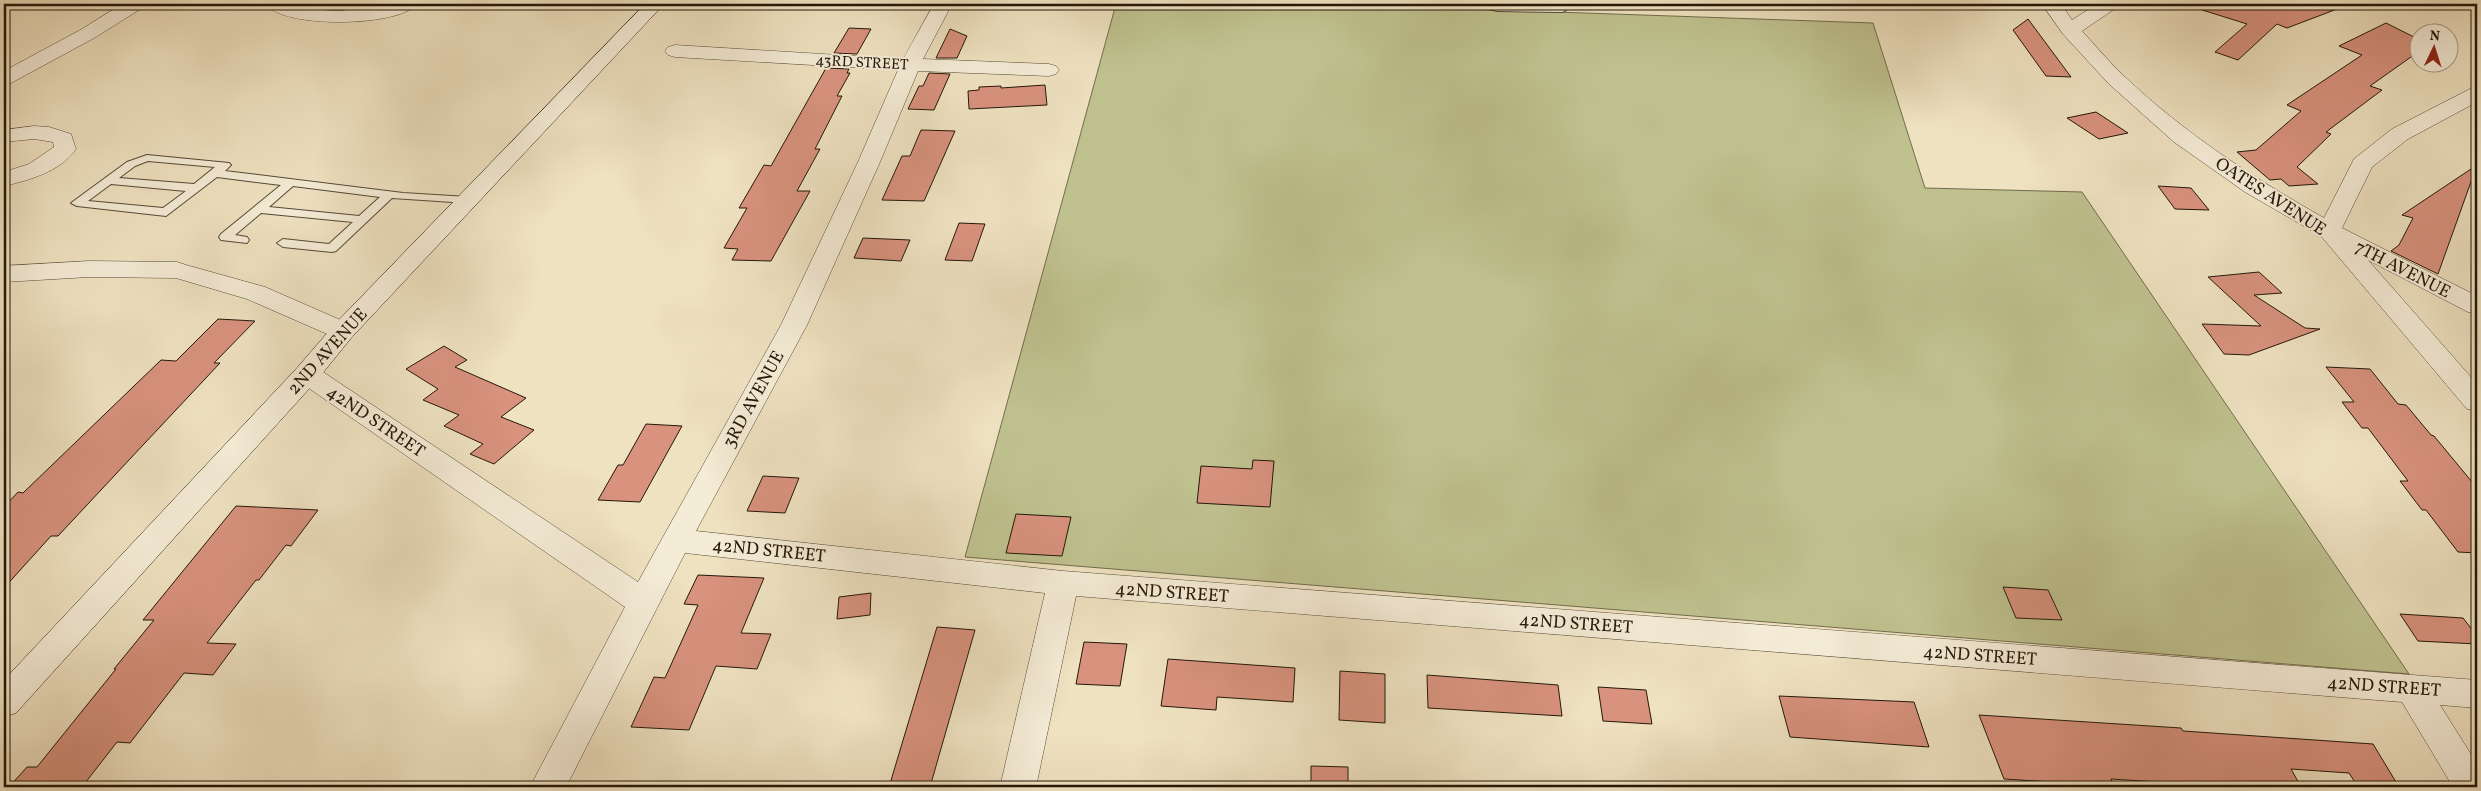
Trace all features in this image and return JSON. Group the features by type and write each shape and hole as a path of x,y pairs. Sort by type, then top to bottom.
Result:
{"street":[{"path":"4,80 89,33 135,4"},
{"path":"275,4 294,14 321,17 376,13 407,4"},
{"name":"2ND AVENUE","path":"4,703 307,374 343,331 655,4"},
{"name":"3RD AVENUE","path":"548,787 676,540 794,325 869,162 910,65 943,4"},
{"name":"OATES AVENUE","path":"2051,4 2070,30 2116,80 2182,137 2253,187 2329,231 2477,402"},
{"path":"2070,30 2109,4"},
{"name":"43RD STREET","path":"676,51 910,65 1049,70"},
{"path":"2329,231 2362,164 2400,134 2477,93"},
{"path":"4,136 29,132 52,132 62,139 65,149 55,160 35,171 4,179"},
{"name":"7TH AVENUE","path":"2329,231 2477,306"},
{"path":"4,274 89,269 177,270 256,293 343,331"},
{"name":"42ND STREET","path":"307,374 644,602"},
{"name":"42ND STREET","path":"676,540 1063,583 2477,694"},
{"path":"1018,787 1063,583"},
{"path":"2411,688 2472,787"}],"lane":[{"path":"1476,4 1497,8 1562,9 1564,4"},
{"path":"147,158 225,165 166,212 77,202 108,180 131,164 147,158"},
{"path":"215,173 390,194 468,200"},
{"path":"108,180 196,188"},
{"path":"243,240 225,237 290,183"},
{"path":"283,243 332,248 390,194"},
{"path":"259,209 363,220"}],"green space":[{"path":"1116,4 1325,4 1873,23 1925,188 2082,192 2409,674 965,557"}],"building":[{"path":"2199,4 2345,4 2345,6 2287,28 2277,24 2238,60 2215,52 2247,24 2199,9"},
{"path":"2028,19 2071,77 2046,76 2013,30"},
{"path":"2386,23 2408,34 2408,59 2370,86 2382,90 2326,132 2331,134 2297,167 2318,184 2289,186 2281,179 2270,180 2237,152 2256,150 2301,111 2287,105 2362,55 2339,46"},
{"path":"849,28 871,29 857,54 834,53"},
{"path":"950,29 967,36 957,58 936,58"},
{"path":"826,68 849,69 847,73 850,73 837,96 842,96 815,149 820,149 797,191 810,191 771,261 732,260 738,249 724,248 747,208 739,208 764,165 771,166"},
{"path":"929,73 950,74 934,110 908,109 919,86 923,86"},
{"path":"1045,85 1047,105 969,109 968,91 979,90 979,87 1001,86 1001,88"},
{"path":"2096,112 2128,133 2099,139 2067,118"},
{"path":"921,130 955,131 924,201 882,200 902,156 910,156"},
{"path":"2477,165 2438,274 2391,251 2399,245 2413,218 2402,215"},
{"path":"2158,186 2191,188 2209,210 2175,209"},
{"path":"959,223 985,224 972,261 945,260"},
{"path":"863,238 910,240 901,261 854,258"},
{"path":"2259,272 2282,293 2254,295 2305,328 2320,329 2249,355 2224,354 2202,324 2261,326 2208,277"},
{"path":"218,319 255,321 214,363 220,363 58,536 51,536 4,588 4,507 18,492 23,493 161,360 176,361"},
{"path":"444,346 467,360 455,367 526,398 501,417 534,430 494,464 470,454 483,444 444,426 459,415 423,400 438,389 406,369"},
{"path":"2326,367 2370,369 2398,404 2406,405 2431,435 2434,436 2477,488 2477,553 2458,552 2426,510 2422,510 2400,481 2408,481 2368,428 2362,428 2342,402 2354,402"},
{"path":"646,424 682,426 640,502 598,500 618,465 623,465"},
{"path":"1253,460 1274,461 1270,507 1197,503 1201,466 1252,469"},
{"path":"763,476 799,478 785,513 747,511"},
{"path":"236,506 318,510 291,546 286,545 259,580 256,580 207,643 236,644 213,675 184,673 130,743 117,742 82,787 9,787 27,767 37,767 154,620 143,620"},
{"path":"1016,514 1071,517 1062,556 1006,553"},
{"path":"698,575 764,578 741,633 771,634 757,669 716,666 689,730 631,727 654,677 665,678 698,605 684,604"},
{"path":"2003,587 2048,590 2062,620 2016,618"},
{"path":"871,593 870,615 837,619 839,597"},
{"path":"2400,614 2463,618 2477,636 2477,644 2418,641"},
{"path":"937,627 975,630 930,787 889,787"},
{"path":"1084,642 1127,644 1120,686 1076,684"},
{"path":"1168,659 1295,668 1293,702 1217,697 1216,710 1161,706"},
{"path":"1340,671 1385,674 1385,723 1339,720"},
{"path":"1427,675 1558,685 1562,716 1428,708"},
{"path":"1598,687 1646,690 1652,724 1603,721"},
{"path":"1779,696 1914,702 1929,747 1790,737"},
{"path":"1979,715 2181,728 2183,731 2373,744 2399,787 2358,787 2349,773 2291,769 2301,787 2209,783 2210,785 2111,779 2114,786 2004,779"},
{"path":"1311,766 1348,767 1348,787 1311,787"}]}
